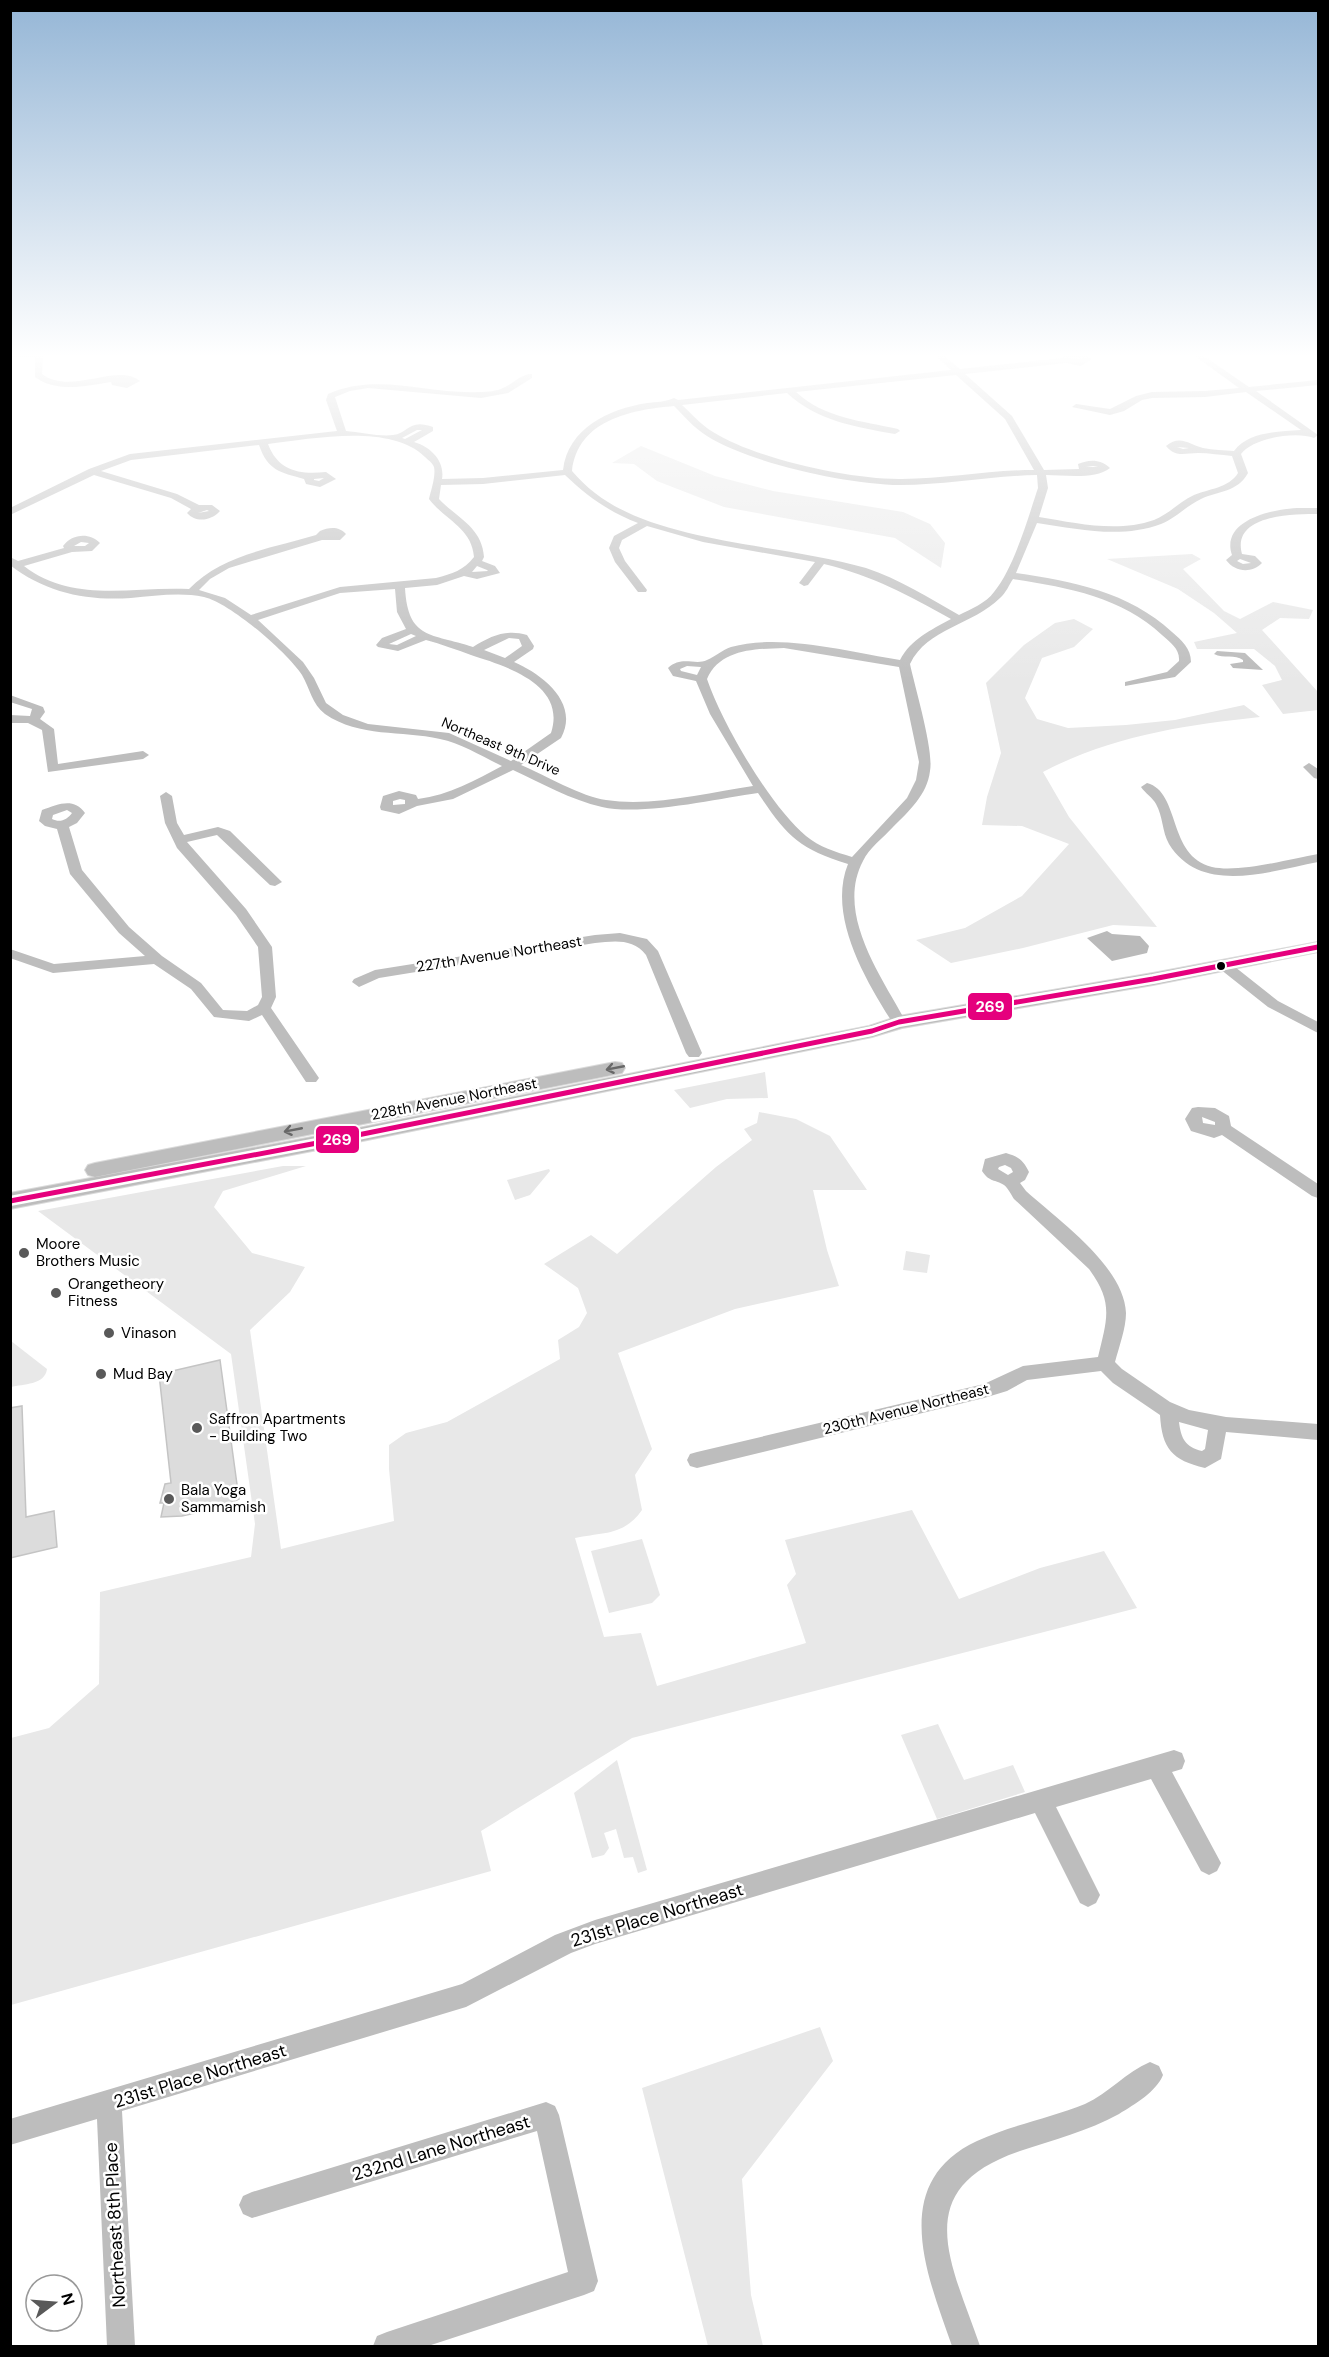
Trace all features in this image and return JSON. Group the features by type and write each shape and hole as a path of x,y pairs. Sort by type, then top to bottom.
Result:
{"main road":[{"name":"228th Avenue Northeast","path":"10,1201 333,1140 872,1031 899,1022 1225,966 1318,947"},
{"name":"228th Avenue Northeast","path":"10,1186 866,1020 899,1022"},
{"path":"694,1053 709,1055 750,1047 769,1052"},
{"path":"333,1140 339,1130 349,1124 419,1111 433,1103"}],"street":[{"path":"10,512 108,464"},
{"path":"274,464 289,472 309,477"},
{"path":"248,620 339,591 437,581 463,573 476,562 479,549 476,538 434,499 439,469 437,464"},
{"path":"567,464 567,472 592,497 645,523 692,536 822,560 876,575 958,619"},
{"path":"799,464 881,482 1084,470"},
{"path":"899,1022 857,940 848,914 848,888 855,862 872,840 906,808 921,788 925,776 925,762 904,664 917,644 998,595 1010,574 1043,488 1041,472 1036,464"},
{"path":"1033,519 1095,528 1128,528 1148,525 1168,517 1187,501 1238,481 1243,473 1240,464"},
{"path":"92,471 174,496 198,508"},
{"path":"437,482 483,482 567,472"},
{"path":"1238,556 1235,550 1236,541 1253,521 1287,512 1318,511"},
{"path":"642,590 620,562 614,548 618,538 645,523"},
{"path":"192,592 206,577 225,566 322,537"},
{"path":"14,562 71,549"},
{"path":"804,583 822,560"},
{"name":"Northeast 9th Drive","path":"14,562 42,582 74,592 114,595 192,592 221,600 292,655 307,674 318,699 326,709 341,718 381,729 427,732 445,736 588,800 621,806 645,805 761,789"},
{"path":"463,573 477,576 495,573 490,568 476,562"},
{"path":"1010,574 1060,584 1118,601 1158,624 1183,650 1186,656 1185,662 1171,675 1129,684"},
{"path":"400,585 402,616 412,630 505,663 528,674 546,686 561,717 558,735 509,765 442,800 413,803"},
{"path":"412,630 387,640 382,645 389,649 399,649 425,636"},
{"path":"472,652 502,636 511,634 523,637 528,646 527,649 505,663"},
{"path":"701,679 677,675 674,668 686,663 709,664 737,649 776,645 904,664"},
{"path":"709,664 701,679 709,700 761,789 789,828 801,839 818,849 855,862"},
{"path":"10,698 37,707 39,712 33,720"},
{"path":"10,719 22,717 38,721 48,729 52,769 143,755"},
{"path":"1147,787 1162,803 1174,842 1184,855 1206,870 1229,873 1317,860"},
{"path":"62,825 75,871 124,930 158,959 196,986 219,1014 249,1016 264,1008 269,997 265,947 241,912 184,848 171,823 166,796"},
{"path":"179,840 219,831 225,834 275,882"},
{"name":"227th Avenue Northeast","path":"359,982 375,974 595,939 625,937 640,940 648,945 653,954 694,1053"},
{"path":"10,953 53,969 158,959"},
{"path":"1225,966 1273,1004 1318,1028"},
{"path":"264,1008 311,1078"},
{"path":"1223,1128 1318,1192"},
{"path":"1010,1180 1020,1195 1095,1264 1111,1290 1117,1314 1106,1362 1110,1371 1169,1410 1191,1419 1218,1424 1318,1432"},
{"name":"230th Avenue Northeast","path":"697,1460 984,1391 1000,1386 1023,1373 1106,1362"},
{"path":"1169,1410 1170,1437 1177,1448 1190,1457 1205,1460 1214,1453 1218,1424"},
{"name":"231st Place Northeast","path":"10,2132 465,1995 564,1944 595,1932 1165,1763 1209,1863"},
{"path":"1041,1800 1088,1895"},
{"path":"966,2346 937,2256 934,2220 938,2198 948,2179 964,2163 988,2151 1087,2116 1120,2100 1150,2074"},
{"name":"Northeast 8th Place","path":"109,2104 121,2346"},
{"name":"232nd Lane Northeast","path":"252,2205 546,2115 584,2281 387,2346"}],"shaded area":[{"path":"634,464 685,464 715,476 773,491 903,512 930,524 945,543 941,568 895,538 724,507 657,481"},
{"path":"1192,554 1201,559 1183,569 1224,611 1240,619 1273,602 1313,610 1309,619 1280,618 1262,630 1318,692 1318,710 1283,714 1262,685 1282,680 1275,666 1254,649 1197,649 1194,642 1237,633 1214,613 1178,589 1107,559"},
{"path":"1074,619 1093,629 1074,647 1042,658 1025,698 1037,719 1068,728 1126,725 1175,720 1244,705 1260,717 1176,728 1149,734 1095,749 1043,772 1069,817 1157,927 1113,925 1023,948 951,963 916,940 965,928 1022,896 1069,844 1022,826 982,825 987,797 1001,753 986,683 1024,645 1055,623"},
{"path":"1217,651 1245,653 1263,670 1233,668 1230,664 1243,662 1243,660 1214,654"},
{"path":"1107,931 1112,934 1140,936 1149,946 1147,953 1112,961 1087,938"},
{"path":"765,1072 768,1098 727,1099 690,1108 674,1090"},
{"path":"759,1112 796,1119 830,1136 867,1190 813,1190 827,1250 839,1286 735,1309 618,1353 652,1449 635,1475 642,1510 620,1529 575,1538 604,1637 641,1633 657,1686 806,1643 787,1585 796,1574 785,1540 912,1510 959,1599 1040,1568 1104,1551 1137,1608 632,1738 481,1831 491,1871 11,2005 11,1738 49,1728 99,1684 100,1592 251,1557 255,1524 231,1354 38,1211 283,1166 306,1166 223,1191 214,1207 252,1253 305,1267 290,1292 250,1330 281,1549 394,1521 389,1445 406,1433 447,1422 560,1359 558,1340 579,1327 587,1313 578,1288 544,1264 591,1235 617,1254 716,1167 752,1140 744,1129 757,1123"},
{"path":"549,1169 550,1171 530,1195 515,1200 507,1180"},
{"path":"906,1251 930,1255 927,1273 903,1270"},
{"path":"11,1341 47,1369 42,1378 33,1383 11,1387"},
{"path":"642,1539 660,1595 652,1603 609,1613 591,1551"},
{"path":"938,1724 964,1780 1013,1765 1025,1792 937,1819 901,1735"},
{"path":"617,1760 647,1870 638,1873 633,1857 624,1858 616,1829 604,1833 609,1848 604,1855 592,1858 574,1793"},
{"path":"820,2027 833,2061 742,2179 751,2295 763,2346 708,2346 642,2088"}],"building":[{"name":"Saffron Apartments - Building Two","path":"220,1360 239,1499 222,1507 182,1516 161,1517 164,1503 160,1503 165,1484 171,1483 159,1374"},
{"path":"22,1406 26,1517 54,1511 57,1547 10,1558 10,1408"}],"transit line":[{"name":"269","path":"10,1201 333,1140 872,1031 899,1022 1153,979 1318,947"}],"place":[{"name":"Moore Brothers Music","path":"24,1253"},
{"name":"Orangetheory Fitness","path":"56,1293"},
{"name":"Vinason","path":"109,1333"},
{"name":"Mud Bay","path":"101,1374"},
{"name":"Saffron Apartments - Building Two","path":"197,1428"},
{"name":"Bala Yoga Sammamish","path":"169,1499"}]}
